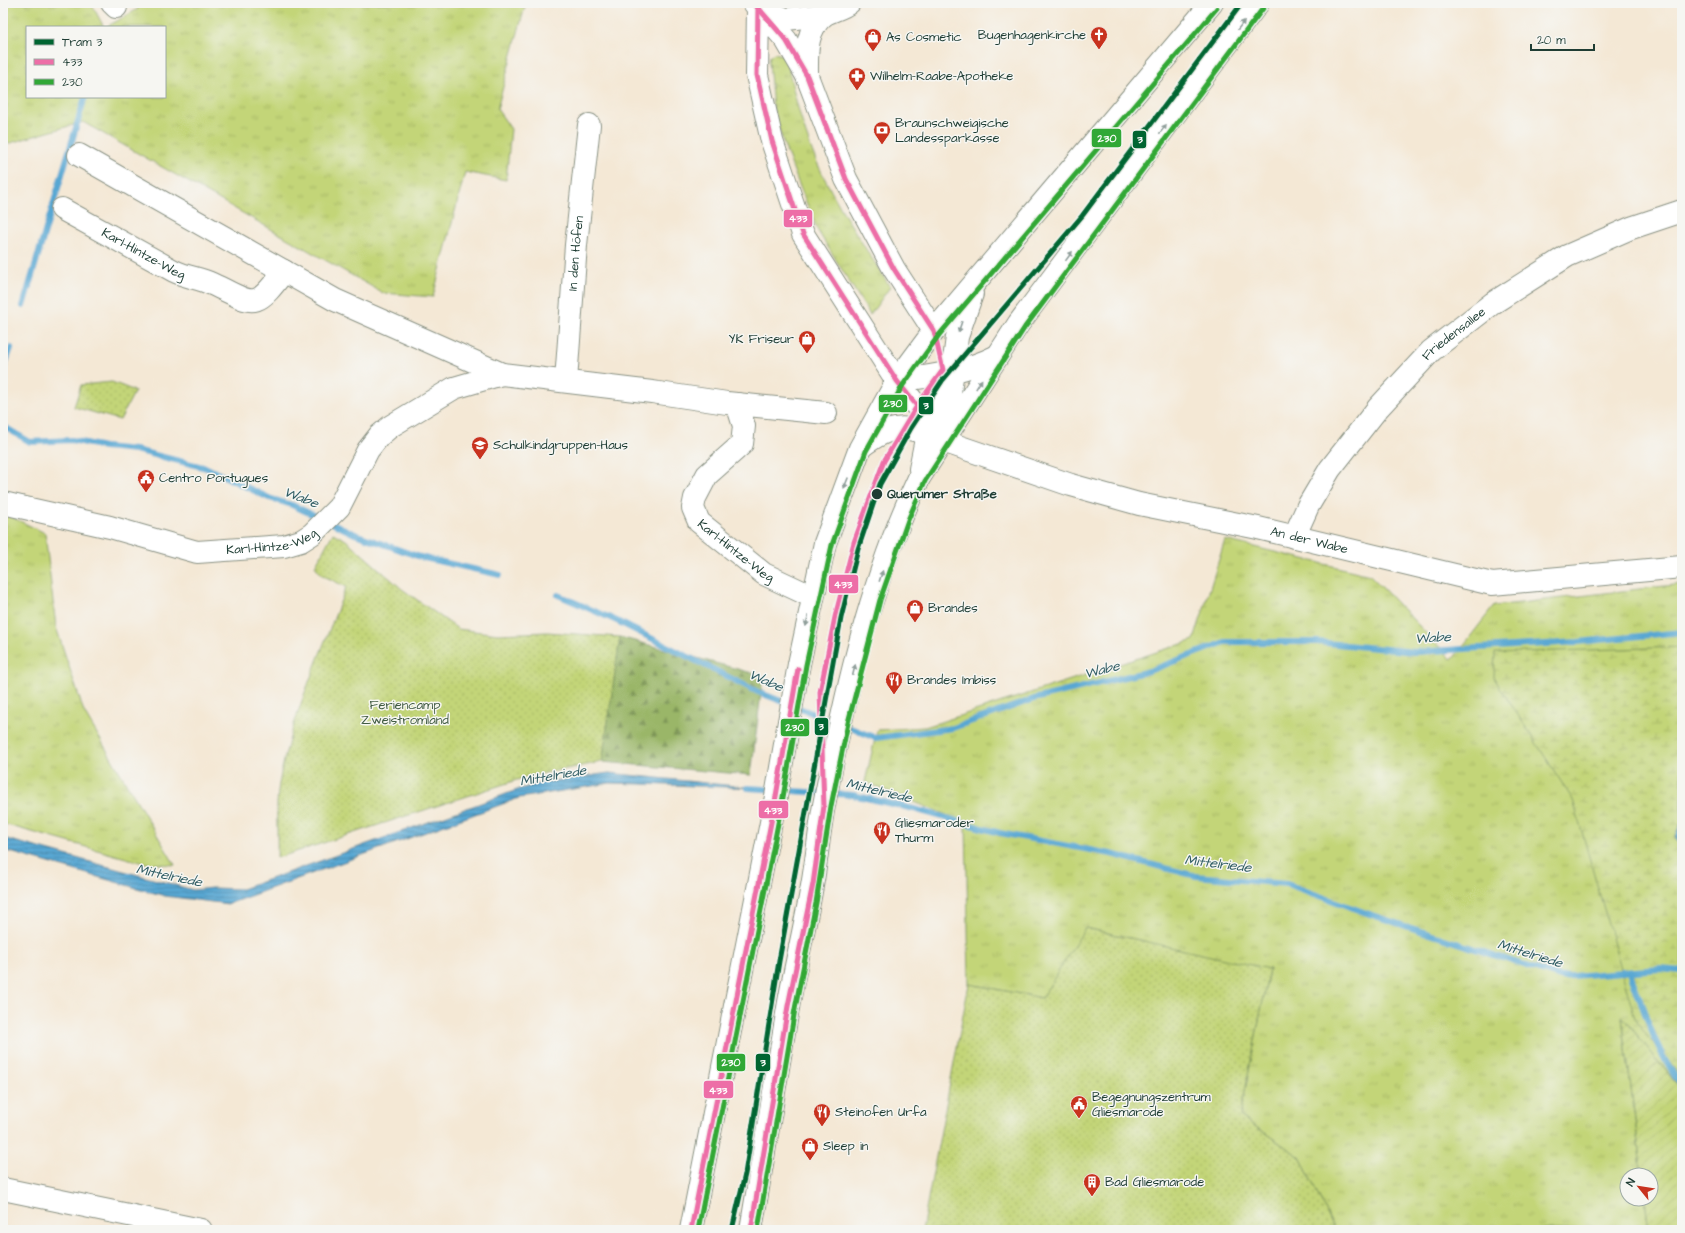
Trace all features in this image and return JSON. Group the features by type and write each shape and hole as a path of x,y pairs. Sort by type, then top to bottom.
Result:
{"street":[{"path":"762,5 786,20 824,15 849,3"},
{"path":"691,1230 775,802 794,690 813,597 825,543 843,491 861,447 897,381 934,331 1212,3"},
{"path":"934,433 997,356 1019,323 1258,3"},
{"path":"762,5 786,40 806,76 846,180 894,269 934,331 942,363 948,374"},
{"path":"762,5 757,75 772,141 801,227 897,381 934,433"},
{"path":"806,76 807,47 812,30 824,15"},
{"name":"In den Höfen","path":"566,381 576,245 589,125"},
{"name":"Karl-Hintze-Weg","path":"79,155 335,300 502,374 737,404 826,413"},
{"name":"Karl-Hintze-Weg","path":"62,208 174,271 186,277 203,280 246,301 256,300 267,293 284,270"},
{"name":"Friedensallee","path":"1294,537 1308,506 1330,468 1378,408 1431,351 1493,303 1567,256 1631,228 1682,211"},
{"path":"751,1230 788,1006 813,884 824,806 845,708 869,613 890,546 919,478 934,433 956,337 979,277"},
{"path":"897,381 948,374 981,364 997,356"},
{"name":"Karl-Hintze-Weg","path":"3,503 110,527 197,552 284,546 301,541 312,534 339,507 368,450 379,436 391,426 454,388 502,374"},
{"name":"Karl-Hintze-Weg","path":"737,404 744,426 742,444 707,475 695,498 693,508 700,522 764,574 813,597"},
{"name":"An der Wabe","path":"861,447 880,434 899,428 911,428 934,433 1071,485 1139,504 1294,537 1492,584 1682,567"},
{"path":"3,1189 202,1230"}],"green space":[{"path":"3,3 91,3 103,26 26,26 26,98 166,98 166,26 108,26 138,9 135,3 526,3 497,109 511,129 506,180 465,172 433,297 383,293 83,122 3,145"},
{"path":"774,53 783,55 787,62 802,122 810,146 823,175 850,224 890,287 870,315 818,231 783,142 773,108 769,62 770,56"},
{"path":"112,382 135,391 120,420 74,407 81,385"},
{"path":"3,513 45,533 56,627 84,712 175,865 144,863 3,824"},
{"name":"Feriencamp Zweistromland","path":"333,533 346,540 402,589 458,629 498,634 547,632 620,637 602,762 529,776 277,858 278,793 284,759 308,684 346,587 322,575 315,566"},
{"path":"1225,540 1370,575 1452,660 1494,606 1682,584 1682,1090 1622,1017 1641,1167 1619,1167 1619,1207 1646,1207 1649,1230 1335,1230 1300,1157 1240,1116 1269,970 1086,928 1042,998 969,984 966,823 865,782 877,730 925,727 1194,640"},
{"path":"620,637 763,676 751,775 602,762"},
{"path":"1682,647 1682,823 1675,836 1682,851 1682,1078 1636,1022 1573,800 1494,678 1495,653"},
{"path":"1085,928 1269,969 1240,1116 1300,1157 1335,1230 922,1230 969,984 1042,998"},
{"path":"1622,1016 1682,1091 1682,1230 1649,1230 1646,1207 1659,1207 1659,1167 1641,1167"}],"water":[{"path":"609,773 755,788 610,783 519,798 228,904 165,896 3,850 3,838 193,890 212,888 242,889 520,789 547,782"},
{"path":"1682,823 1682,851 1675,836"}],"waterway":[{"path":"23,306 85,98"},
{"path":"3,370 11,348"},
{"name":"Wabe","path":"3,426 30,442 72,440 104,447 135,450 207,468 269,498 292,505 322,519"},
{"name":"Wabe","path":"330,522 355,534 420,557 500,575"},
{"name":"Wabe","path":"558,595 617,621 758,692 876,738 953,728 1034,699 1149,671 1225,642 1317,642 1415,652 1578,642 1682,632"},
{"name":"Mittelriede","path":"748,788 853,795 914,809 1000,833 1111,854 1196,876 1287,884 1372,915 1560,977 1660,969 1682,971"},
{"path":"1630,972 1658,1045 1665,1060 1682,1086"}],"tram line":[{"name":"3","path":"732,1230 745,1174 779,961 841,618 858,549 880,484 911,428 942,381 1082,216 1242,3"}],"transit line":[{"name":"433","path":"754,3 758,8 757,75 772,141 803,234 897,381 917,406"},
{"name":"433","path":"751,1230 788,1006 813,884 824,806 820,692 835,617 854,542 884,461 917,406 943,370 934,331 894,269 846,179 807,76 786,40 754,3"},
{"name":"230","path":"758,1230 795,1009 816,903 831,806 848,723 880,600 908,520 925,481 1025,327 1264,7"},
{"name":"230","path":"698,1230 782,803 806,665 832,545 866,451 903,385 939,335 1217,8"},
{"name":"433","path":"691,1230 775,802 798,669"}],"place":[{"name":"Bugenhagenkirche","path":"1099,50"},
{"name":"As Cosmetic","path":"873,52"},
{"name":"Wilhelm-Raabe-Apotheke","path":"857,91"},
{"name":"Braunschweigische Landessparkasse","path":"882,145"},
{"name":"YK Friseur","path":"807,354"},
{"name":"Schulkindgruppen-Haus","path":"480,460"},
{"name":"Centro Portugues","path":"146,493"},
{"name":"Querumer Straße","path":"877,494"},
{"name":"Brandes","path":"915,623"},
{"name":"Brandes Imbiss","path":"894,695"},
{"name":"Gliesmaroder Thurm","path":"882,845"},
{"name":"Begegnungszentrum Gliesmarode","path":"1079,1119"},
{"name":"Steinofen Urfa","path":"822,1127"},
{"name":"Sleep in","path":"810,1161"},
{"name":"Bad Gliesmarode","path":"1092,1197"}]}
